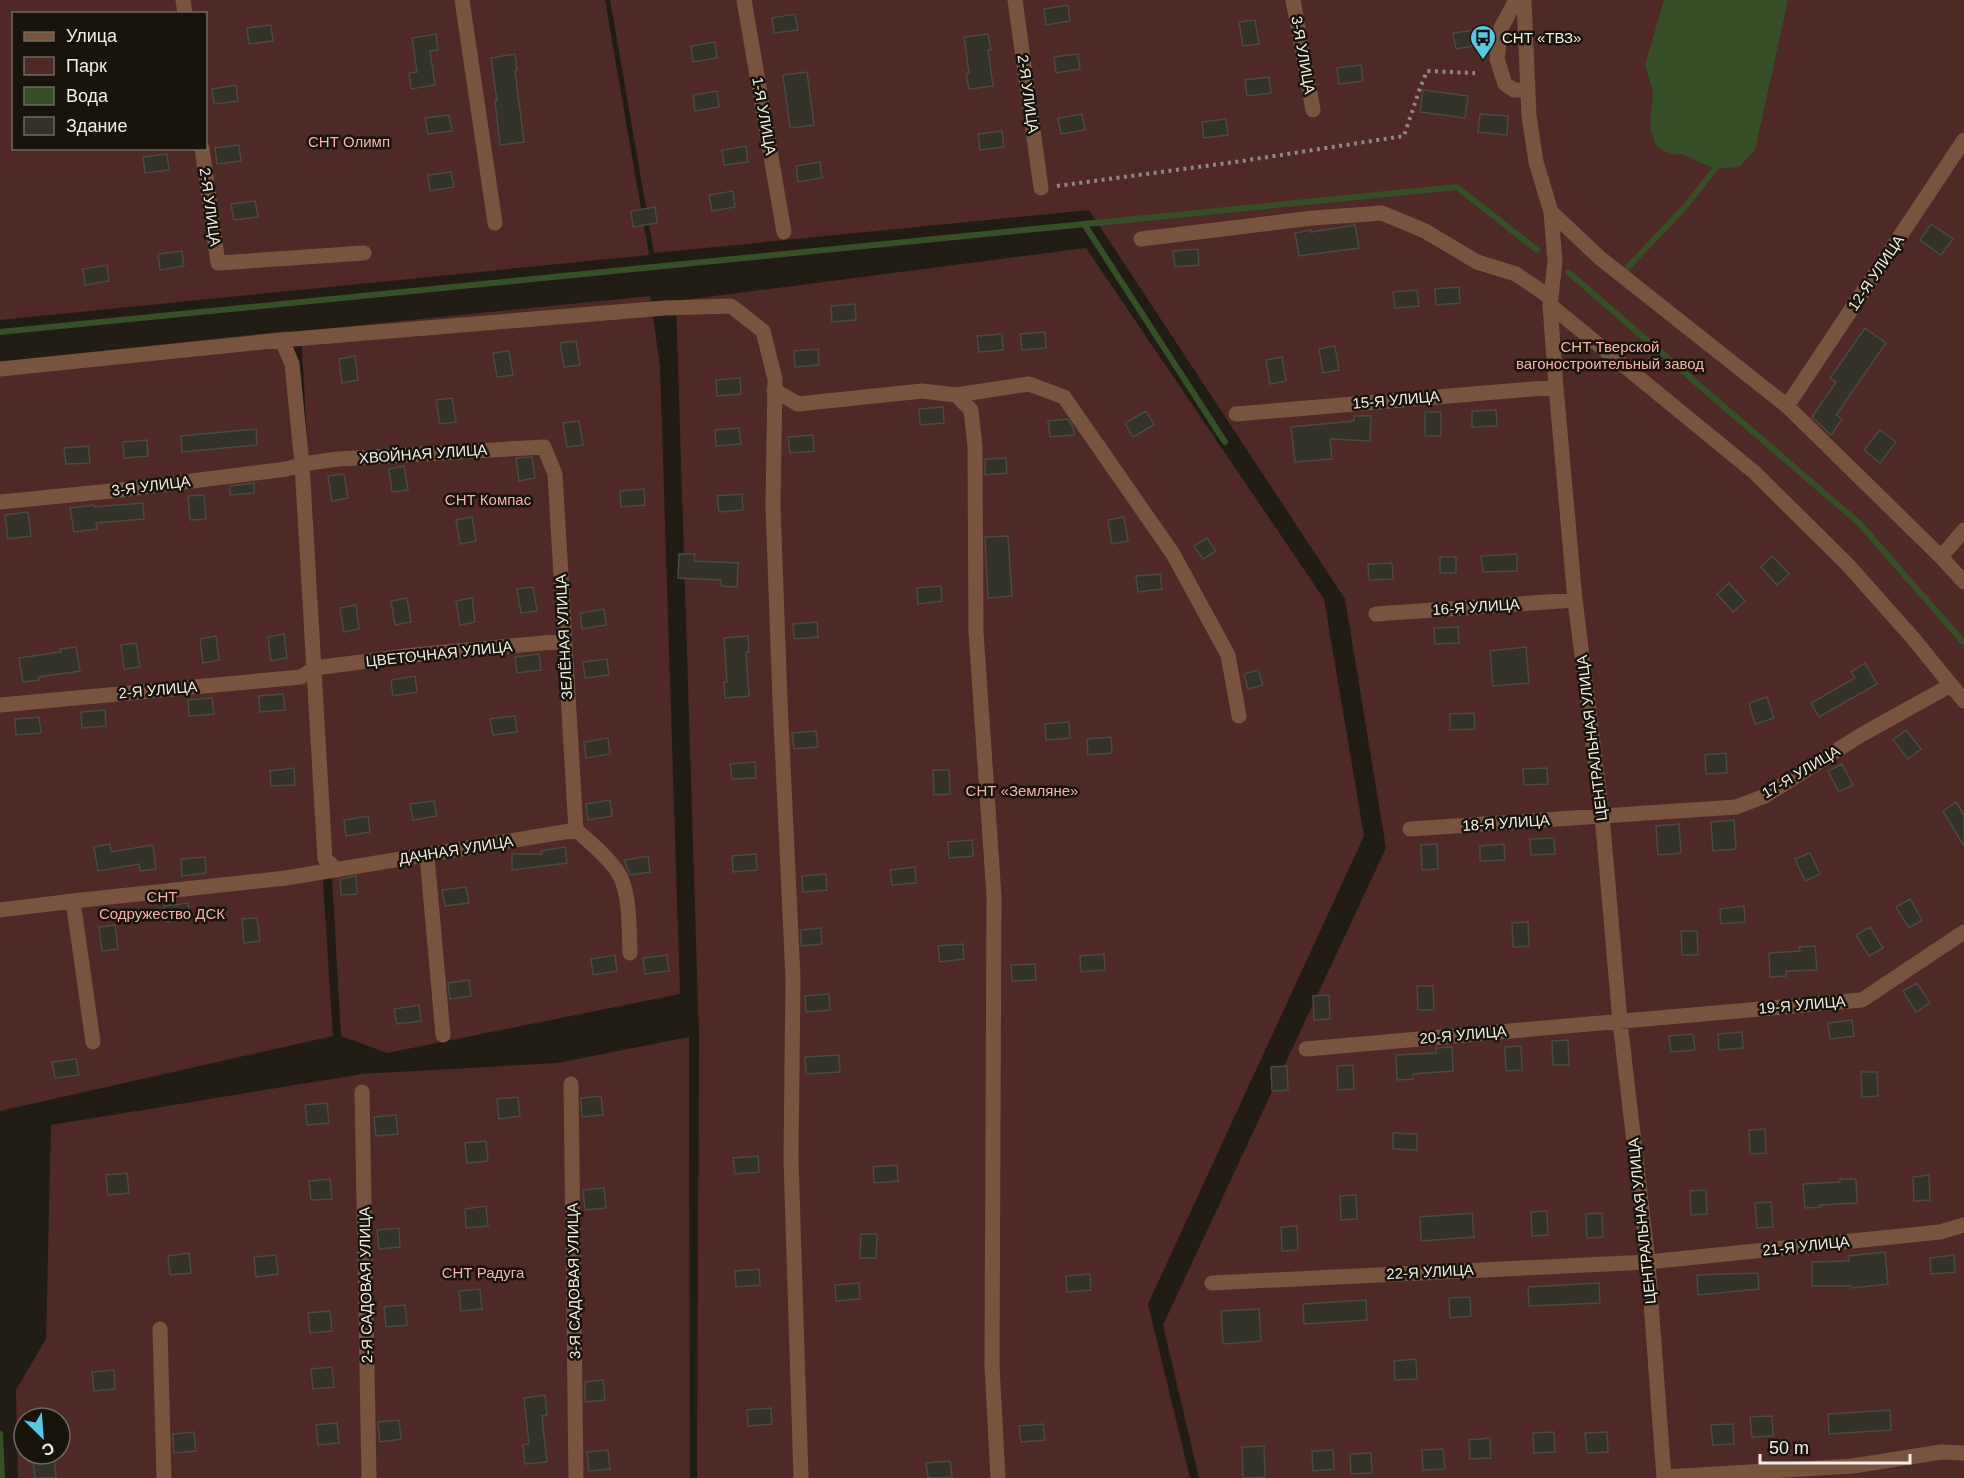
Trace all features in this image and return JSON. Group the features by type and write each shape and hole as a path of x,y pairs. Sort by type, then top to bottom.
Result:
{"street":[{"path":"462,0 495,223"},
{"name":"1-Я УЛИЦА","path":"744,0 784,232"},
{"name":"2-Я УЛИЦА","path":"1015,0 1041,188"},
{"name":"3-Я УЛИЦА","path":"1293,0 1313,110"},
{"path":"1516,0 1501,28 1497,59 1505,84 1514,90 1528,90"},
{"name":"ЦЕНТРАЛЬНАЯ УЛИЦА","path":"1524,0 1529,116 1536,162 1551,212 1555,262 1550,301 1575,600 1602,816 1620,1022 1648,1262 1664,1478"},
{"name":"12-Я УЛИЦА","path":"1787,406 1964,140"},
{"name":"2-Я УЛИЦА","path":"202,150 218,263 364,253"},
{"path":"1551,212 1600,258 1787,406 1964,582"},
{"path":"1141,239 1313,218 1382,213 1425,231 1477,262 1516,274 1754,472 1848,565 1964,701"},
{"path":"0,369 282,340 665,308 731,306 763,331 775,379 773,517 794,978 791,1159 801,1478"},
{"path":"282,340 292,364 302,464 326,859 337,870"},
{"path":"774,390 798,404 922,391 956,394 1029,384 1064,397 1173,554 1228,655 1239,716"},
{"name":"15-Я УЛИЦА","path":"1236,414 1556,387"},
{"path":"956,394 971,410 975,446 976,632 994,896 993,1366 998,1478"},
{"name":"ХВОЙНАЯ УЛИЦА","path":"302,464 338,459 544,447"},
{"name":"ЗЕЛЁНАЯ УЛИЦА","path":"544,447 555,474 576,830"},
{"name":"3-Я УЛИЦА","path":"0,502 287,470 302,464"},
{"path":"1941,557 1964,530"},
{"name":"16-Я УЛИЦА","path":"1376,614 1575,600"},
{"name":"ЦВЕТОЧНАЯ УЛИЦА","path":"315,668 414,655 564,641"},
{"name":"2-Я УЛИЦА","path":"0,705 301,677 315,668"},
{"name":"17-Я УЛИЦА","path":"1602,816 1736,807 1765,796 1861,735 1951,685"},
{"name":"18-Я УЛИЦА","path":"1410,829 1602,816"},
{"path":"576,830 596,846 621,877 629,910 630,953"},
{"name":"ДАЧНАЯ УЛИЦА","path":"0,910 286,878 576,830"},
{"path":"427,856 443,1035"},
{"path":"72,901 93,1042"},
{"name":"19-Я УЛИЦА","path":"1620,1022 1862,1000 1964,932"},
{"name":"20-Я УЛИЦА","path":"1306,1049 1620,1022"},
{"name":"3-Я САДОВАЯ УЛИЦА","path":"571,1084 576,1478"},
{"name":"2-Я САДОВАЯ УЛИЦА","path":"362,1092 369,1478"},
{"name":"21-Я УЛИЦА","path":"1648,1262 1940,1232 1964,1225"},
{"name":"22-Я УЛИЦА","path":"1212,1283 1648,1262"},
{"path":"160,1329 164,1478"},
{"path":"1664,1478 1853,1466 1941,1452 1964,1453"}],"path":[{"path":"1041,188 1404,136 1428,71 1475,73"}],"green space":[{"name":"СНТ Олимп","path":"0,0 605,0 649,255 0,320"},
{"name":"СНТ Тверской вагоностроительный завод","path":"610,0 1964,0 1964,1478 1199,1478 1163,1325 1386,848 1345,599 1089,210 654,253"},
{"name":"СНТ «Земляне»","path":"1086,248 1324,599 1364,836 1148,1304 1190,1478 697,1478 699,1035 676,301"},
{"name":"СНТ Компас","path":"650,296 660,366 680,994 387,1053 341,1036 301,331"},
{"name":"СНТ Содружество ДСК","path":"287,331 333,1036 0,1111 0,362"},
{"name":"СНТ Радуга","path":"689,1037 690,1478 18,1478 18,1466 72,1466 72,1406 16,1406 16,1390 46,1339 51,1125 362,1074 557,1063"}],"water":[{"path":"1664,0 1788,0 1755,150 1739,167 1715,169 1682,154 1672,155 1657,147 1650,129 1653,91 1645,65"}],"building":[{"path":"1068,5 1070,21 1046,25 1044,9"},
{"path":"795,14 798,30 774,33 772,18"},
{"path":"1255,20 1259,44 1243,46 1239,22"},
{"path":"271,25 273,41 249,44 247,28"},
{"path":"1477,30 1480,45 1456,49 1453,33"},
{"path":"436,34 438,50 430,51 435,85 411,89 409,73 417,72 412,38"},
{"path":"988,34 993,86 969,89 964,37"},
{"path":"715,42 717,58 693,62 691,46"},
{"path":"515,54 524,142 500,145 491,58"},
{"path":"1078,54 1080,69 1056,73 1054,57"},
{"path":"1361,65 1363,81 1339,84 1337,68"},
{"path":"807,72 814,125 790,128 783,75"},
{"path":"1269,77 1271,93 1247,96 1245,80"},
{"path":"236,85 238,101 214,104 212,89"},
{"path":"1423,90 1468,96 1465,118 1420,112"},
{"path":"717,91 719,107 695,111 693,95"},
{"path":"1082,114 1085,130 1061,134 1058,118"},
{"path":"1480,114 1508,116 1507,135 1478,132"},
{"path":"449,115 452,131 428,134 425,118"},
{"path":"1226,119 1228,135 1204,138 1202,122"},
{"path":"1002,131 1004,147 980,150 978,134"},
{"path":"239,145 241,161 217,164 215,148"},
{"path":"746,146 748,162 724,165 722,150"},
{"path":"167,154 169,170 145,173 143,157"},
{"path":"820,162 822,178 798,182 796,166"},
{"path":"451,172 454,187 430,191 428,175"},
{"path":"733,191 735,207 712,211 709,195"},
{"path":"255,201 258,217 234,220 231,204"},
{"path":"655,207 657,223 633,227 631,211"},
{"path":"1931,224 1953,239 1941,255 1920,240"},
{"path":"1355,225 1359,248 1299,256 1295,233"},
{"path":"1198,249 1199,265 1175,267 1173,251"},
{"path":"182,251 184,266 160,270 158,254"},
{"path":"107,265 109,281 85,285 83,269"},
{"path":"1459,287 1460,303 1436,305 1435,289"},
{"path":"1417,290 1419,306 1395,308 1393,292"},
{"path":"855,304 856,320 832,322 831,306"},
{"path":"1865,328 1886,343 1836,415 1842,419 1831,435 1812,417 1836,382 1830,378"},
{"path":"1045,332 1046,348 1022,350 1020,334"},
{"path":"1002,334 1003,350 979,352 977,336"},
{"path":"576,341 580,365 564,367 560,343"},
{"path":"1335,346 1339,370 1323,373 1319,349"},
{"path":"818,349 819,365 795,367 794,351"},
{"path":"509,351 513,375 497,377 493,353"},
{"path":"355,356 358,380 342,383 339,359"},
{"path":"1282,357 1286,381 1270,384 1266,360"},
{"path":"740,378 741,394 717,396 716,380"},
{"path":"452,398 456,422 440,424 436,400"},
{"path":"943,407 944,423 920,425 919,409"},
{"path":"1496,410 1497,426 1472,427 1472,411"},
{"path":"1146,411 1154,425 1133,437 1125,423"},
{"path":"1425,412 1441,412 1441,436 1425,436"},
{"path":"1354,416 1371,416 1370,441 1330,439 1332,459 1295,462 1291,427 1354,421"},
{"path":"1068,419 1073,427 1074,435 1050,437 1048,421"},
{"path":"579,421 583,445 567,447 563,423"},
{"path":"739,428 741,444 716,446 715,430"},
{"path":"256,429 257,445 182,452 181,436"},
{"path":"1880,430 1896,442 1880,463 1864,450"},
{"path":"813,435 814,451 790,453 788,437"},
{"path":"147,440 148,456 124,458 123,442"},
{"path":"88,446 90,463 66,464 64,448"},
{"path":"532,457 535,478 519,481 516,458"},
{"path":"1006,458 1007,473 985,475 985,459"},
{"path":"404,466 408,490 392,492 389,469"},
{"path":"344,474 348,498 332,501 328,476"},
{"path":"254,483 254,493 230,495 230,486"},
{"path":"644,489 645,505 621,507 620,491"},
{"path":"742,494 743,510 719,512 717,496"},
{"path":"204,495 206,519 190,520 188,496"},
{"path":"143,503 144,519 96,523 97,529 74,532 70,508"},
{"path":"28,512 31,536 8,539 5,515"},
{"path":"472,517 476,541 460,544 456,520"},
{"path":"1124,517 1128,541 1112,544 1108,520"},
{"path":"1008,536 1012,596 988,598 985,537"},
{"path":"1207,538 1216,551 1203,559 1194,546"},
{"path":"679,554 695,554 694,561 738,563 737,587 721,586 721,580 678,578"},
{"path":"1517,554 1517,571 1483,572 1481,556"},
{"path":"1772,556 1789,574 1777,585 1761,567"},
{"path":"1440,557 1456,557 1456,573 1440,573"},
{"path":"1392,563 1393,579 1369,580 1368,564"},
{"path":"1160,574 1162,589 1138,592 1136,576"},
{"path":"1729,583 1745,601 1733,612 1717,594"},
{"path":"941,586 942,601 918,604 917,588"},
{"path":"533,587 537,611 521,613 517,589"},
{"path":"407,598 411,622 395,625 391,601"},
{"path":"472,598 475,622 460,625 456,601"},
{"path":"356,605 359,629 344,632 340,608"},
{"path":"604,609 606,625 582,629 580,613"},
{"path":"817,622 818,637 794,639 793,624"},
{"path":"1458,627 1459,643 1435,644 1434,628"},
{"path":"284,634 287,658 271,661 268,637"},
{"path":"216,636 219,660 203,663 200,639"},
{"path":"748,636 749,652 746,652 749,696 725,698 724,682 727,682 724,638"},
{"path":"136,643 140,667 124,669 121,645"},
{"path":"76,647 80,671 39,677 39,680 23,682 19,658 61,652 60,649"},
{"path":"1526,647 1529,683 1493,686 1490,651"},
{"path":"539,654 541,670 517,673 515,657"},
{"path":"607,659 609,675 585,678 583,662"},
{"path":"1865,663 1877,684 1819,717 1811,703 1855,678 1851,672"},
{"path":"1258,670 1263,685 1248,689 1244,674"},
{"path":"415,676 417,692 393,696 391,680"},
{"path":"283,694 285,710 260,712 259,696"},
{"path":"1767,697 1774,718 1755,724 1749,703"},
{"path":"212,698 214,714 189,716 188,700"},
{"path":"105,710 106,726 82,728 81,712"},
{"path":"1474,713 1475,729 1450,730 1450,714"},
{"path":"515,716 517,732 493,735 490,719"},
{"path":"39,717 41,733 16,735 15,719"},
{"path":"1069,722 1070,738 1046,740 1045,724"},
{"path":"1906,730 1921,749 1908,759 1893,740"},
{"path":"816,731 818,747 794,749 792,733"},
{"path":"1111,737 1112,753 1088,755 1087,739"},
{"path":"608,738 610,754 586,758 584,742"},
{"path":"1726,753 1727,773 1706,774 1705,755"},
{"path":"755,762 756,778 732,779 730,764"},
{"path":"1842,764 1853,785 1839,792 1828,771"},
{"path":"294,768 295,785 271,786 270,771"},
{"path":"1547,768 1548,784 1524,785 1523,769"},
{"path":"933,770 949,770 950,794 934,795"},
{"path":"610,800 612,816 588,820 586,804"},
{"path":"434,801 437,816 413,820 410,804"},
{"path":"1956,802 1964,815 1964,846 1943,811"},
{"path":"368,816 370,832 346,836 344,820"},
{"path":"1734,820 1736,849 1713,851 1711,822"},
{"path":"1679,824 1681,853 1658,855 1656,826"},
{"path":"1554,838 1555,854 1531,855 1530,839"},
{"path":"972,840 973,856 949,858 948,842"},
{"path":"110,844 111,852 153,845 156,869 140,871 139,864 98,871 94,847"},
{"path":"1437,844 1438,869 1422,870 1421,845"},
{"path":"1504,844 1505,860 1480,861 1480,846"},
{"path":"565,847 567,863 512,870 512,854 542,854 541,851"},
{"path":"1810,853 1820,874 1805,881 1795,859"},
{"path":"756,854 757,870 733,872 732,856"},
{"path":"648,856 650,872 630,875 624,860"},
{"path":"205,857 206,873 182,876 181,859"},
{"path":"915,867 916,883 892,885 890,870"},
{"path":"826,874 827,890 803,892 802,876"},
{"path":"356,876 357,894 341,895 340,879"},
{"path":"466,887 469,903 445,906 442,890"},
{"path":"1910,899 1922,920 1909,928 1896,907"},
{"path":"188,903 190,919 166,922 164,906"},
{"path":"1744,906 1745,922 1721,924 1720,909"},
{"path":"257,918 260,941 244,943 242,919"},
{"path":"1528,922 1529,946 1513,947 1512,923"},
{"path":"115,925 118,949 102,951 99,927"},
{"path":"1870,927 1883,948 1869,956 1856,935"},
{"path":"821,928 822,944 801,946 801,930"},
{"path":"1681,931 1697,931 1698,955 1682,955"},
{"path":"963,944 964,959 940,962 938,946"},
{"path":"1815,946 1817,970 1786,971 1786,976 1770,977 1769,953 1800,951 1799,947"},
{"path":"1104,954 1105,970 1081,972 1080,956"},
{"path":"615,955 617,971 593,975 591,959"},
{"path":"667,955 669,971 645,974 643,958"},
{"path":"1035,964 1036,980 1012,981 1011,965"},
{"path":"469,980 471,996 450,999 448,983"},
{"path":"1917,983 1930,1003 1916,1012 1903,991"},
{"path":"1417,986 1433,986 1434,1010 1418,1010"},
{"path":"829,994 830,1010 806,1012 805,996"},
{"path":"1329,995 1330,1019 1314,1020 1313,996"},
{"path":"419,1005 421,1021 397,1024 394,1009"},
{"path":"1852,1020 1854,1036 1830,1039 1828,1023"},
{"path":"1742,1032 1743,1048 1719,1050 1718,1034"},
{"path":"1693,1034 1695,1050 1671,1052 1669,1036"},
{"path":"1568,1040 1569,1065 1553,1065 1552,1041"},
{"path":"1521,1046 1522,1070 1506,1071 1505,1047"},
{"path":"1452,1047 1453,1071 1413,1074 1413,1079 1397,1080 1396,1055 1436,1053 1436,1048"},
{"path":"839,1055 840,1072 806,1074 805,1057"},
{"path":"76,1059 79,1075 55,1078 52,1062"},
{"path":"1353,1065 1354,1089 1338,1090 1337,1066"},
{"path":"1287,1066 1288,1090 1272,1091 1271,1067"},
{"path":"1861,1072 1877,1072 1878,1096 1862,1097"},
{"path":"601,1096 603,1115 582,1117 581,1098"},
{"path":"518,1097 520,1116 499,1119 497,1099"},
{"path":"327,1103 329,1123 307,1125 305,1105"},
{"path":"396,1115 398,1134 376,1136 374,1117"},
{"path":"1765,1129 1766,1153 1750,1154 1749,1130"},
{"path":"1393,1133 1417,1134 1417,1150 1393,1149"},
{"path":"486,1141 488,1161 467,1163 465,1143"},
{"path":"758,1156 759,1172 735,1174 733,1158"},
{"path":"897,1165 898,1181 874,1183 873,1167"},
{"path":"127,1173 129,1193 108,1195 106,1175"},
{"path":"1929,1175 1930,1200 1914,1201 1913,1177"},
{"path":"330,1179 332,1199 311,1200 309,1181"},
{"path":"1840,1179 1856,1179 1857,1203 1805,1208 1803,1184 1840,1182"},
{"path":"604,1188 606,1208 585,1210 583,1190"},
{"path":"1706,1190 1707,1214 1691,1215 1690,1191"},
{"path":"1356,1195 1357,1219 1341,1220 1340,1196"},
{"path":"1771,1202 1773,1227 1757,1228 1755,1203"},
{"path":"486,1206 488,1226 466,1228 465,1209"},
{"path":"1547,1211 1548,1235 1532,1236 1531,1212"},
{"path":"1472,1213 1474,1237 1421,1241 1420,1217"},
{"path":"1602,1213 1603,1237 1587,1238 1586,1214"},
{"path":"1297,1226 1298,1250 1282,1251 1281,1227"},
{"path":"399,1228 400,1247 379,1249 377,1230"},
{"path":"861,1234 877,1234 876,1258 860,1258"},
{"path":"1885,1252 1888,1284 1852,1288 1851,1286 1812,1286 1812,1262 1849,1261 1848,1256"},
{"path":"189,1253 191,1273 170,1275 168,1256"},
{"path":"276,1255 278,1274 256,1277 254,1257"},
{"path":"1954,1255 1955,1272 1931,1274 1930,1258"},
{"path":"759,1269 760,1285 736,1287 735,1271"},
{"path":"1758,1273 1759,1289 1698,1295 1697,1275"},
{"path":"1090,1274 1091,1290 1067,1292 1066,1276"},
{"path":"859,1283 860,1299 836,1301 835,1285"},
{"path":"1599,1283 1600,1303 1529,1306 1528,1287"},
{"path":"480,1289 482,1309 461,1311 459,1291"},
{"path":"1470,1297 1471,1316 1450,1318 1449,1298"},
{"path":"1366,1300 1367,1320 1304,1324 1303,1304"},
{"path":"405,1305 407,1325 386,1327 384,1307"},
{"path":"1259,1309 1261,1341 1223,1344 1221,1311"},
{"path":"330,1311 332,1331 310,1333 308,1313"},
{"path":"1416,1359 1417,1379 1395,1380 1394,1361"},
{"path":"332,1367 334,1387 313,1389 311,1369"},
{"path":"114,1370 115,1389 94,1391 92,1372"},
{"path":"603,1380 605,1400 585,1402 585,1382"},
{"path":"545,1395 547,1415 542,1416 547,1462 525,1464 523,1445 529,1444 524,1398"},
{"path":"771,1408 772,1424 748,1426 747,1410"},
{"path":"1890,1410 1891,1430 1829,1434 1828,1414"},
{"path":"1772,1416 1773,1436 1752,1437 1750,1417"},
{"path":"399,1420 401,1439 380,1442 378,1422"},
{"path":"337,1423 339,1443 318,1445 316,1425"},
{"path":"1043,1424 1045,1440 1021,1442 1019,1426"},
{"path":"1733,1424 1734,1444 1713,1445 1711,1425"},
{"path":"194,1432 196,1451 174,1453 173,1434"},
{"path":"1554,1432 1555,1452 1534,1453 1533,1433"},
{"path":"1607,1432 1608,1452 1587,1453 1585,1433"},
{"path":"1490,1438 1491,1458 1470,1459 1469,1440"},
{"path":"1264,1446 1265,1477 1243,1478 1242,1447"},
{"path":"1443,1449 1445,1469 1423,1470 1422,1450"},
{"path":"608,1450 610,1469 589,1471 587,1452"},
{"path":"1333,1450 1334,1469 1313,1471 1312,1451"},
{"path":"1371,1453 1372,1473 1351,1474 1350,1454"},
{"path":"950,1461 952,1477 928,1478 926,1463"},
{"path":"34,1466 55,1466 56,1478 35,1478"}],"waterway":[{"path":"1628,267 1683,209 1715,169"},
{"path":"0,332 1457,187 1537,250"},
{"path":"1084,224 1225,442"},
{"path":"1568,272 1860,524 1964,643"},
{"path":"0,1434 2,1478"}],"place":[{"name":"СНТ «ТВЗ»","path":"1483,61"}]}
